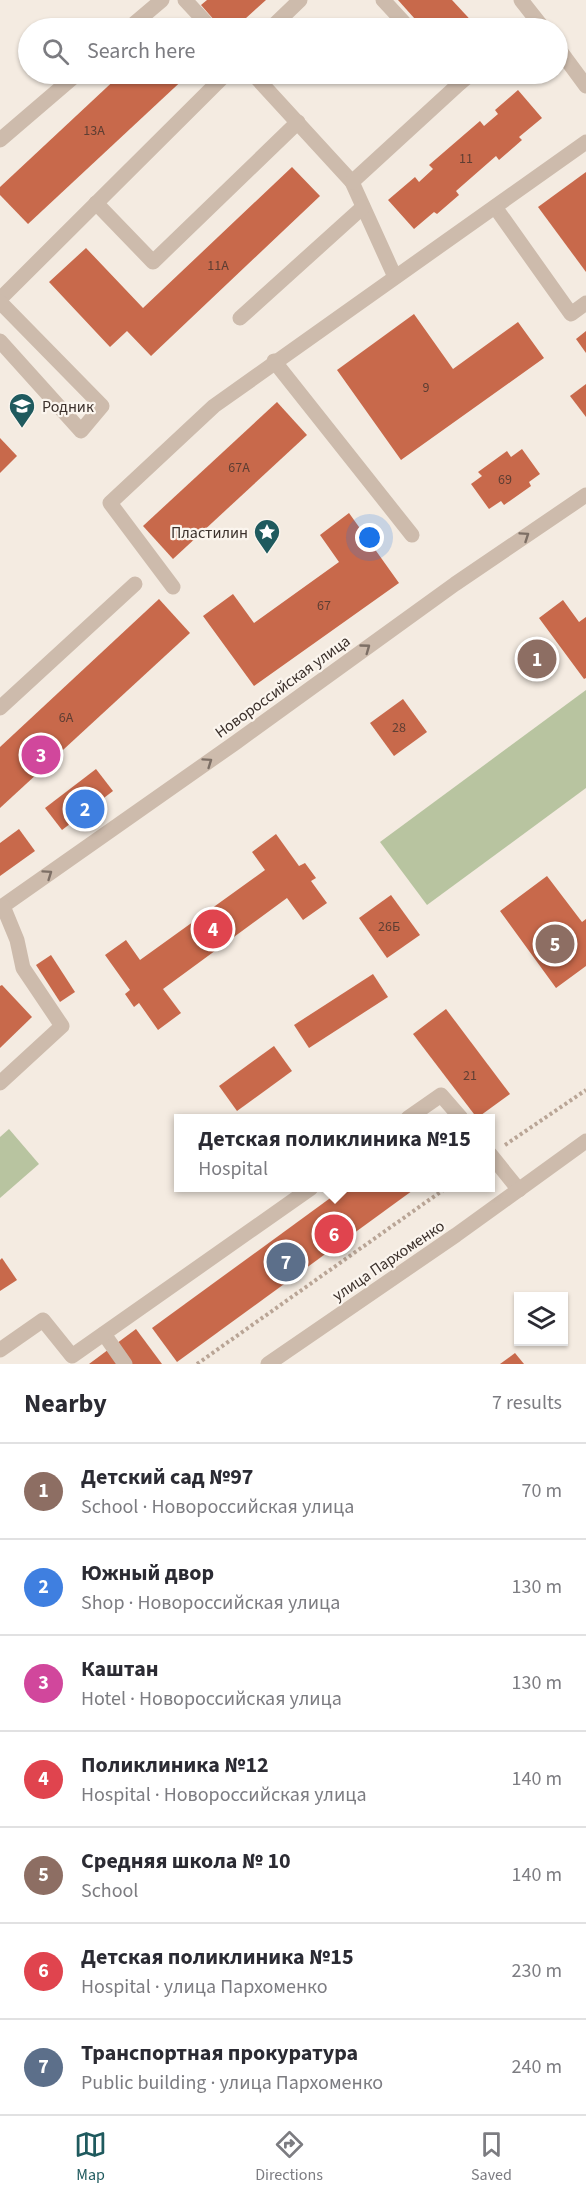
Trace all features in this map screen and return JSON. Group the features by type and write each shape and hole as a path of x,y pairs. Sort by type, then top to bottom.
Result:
{"street":[{"path":"141,18 162,0"},
{"path":"185,0 202,18"},
{"path":"281,18 300,0"},
{"path":"383,0 400,18"},
{"path":"521,0 530,18"},
{"path":"568,62 586,86"},
{"path":"0,140 65,84"},
{"path":"0,341 81,431 102,406 0,300 216,84"},
{"path":"262,84 352,182 395,277"},
{"path":"352,182 454,84"},
{"path":"96,203 153,262 298,122"},
{"path":"173,587 110,503 214,406 274,361 586,142"},
{"path":"240,318 363,207"},
{"path":"495,207 571,314 586,303"},
{"path":"274,361 412,535"},
{"name":"Новороссийская улица","path":"2,907 455,584 586,495"},
{"path":"0,708 135,584"},
{"path":"0,1083 62,1026 23,968 17,940 2,907"},
{"path":"415,1114 441,1095 457,1114"},
{"name":"улица Пархоменко","path":"268,1364 430,1253 586,1141"},
{"path":"495,1161 519,1190"},
{"path":"0,1350 43,1320 72,1356 305,1192"},
{"path":"430,1253 440,1266"},
{"path":"104,1334 124,1364"}],"path":[{"path":"495,1152 586,1090"},
{"path":"197,1364 440,1192"}],"green space":[{"path":"586,690 586,788 427,905 380,842"},
{"path":"9,1129 39,1164 0,1198 0,1137"}],"building":[{"path":"207,0 266,0 246,18 212,18 201,5"},
{"path":"398,0 452,0 469,18 414,18"},
{"path":"110,84 178,84 28,224 0,195 0,187"},
{"path":"518,90 542,118 519,137 522,140 499,160 496,156 456,191 459,195 437,214 434,212 414,229 388,200 415,177 419,182 433,169 429,165 480,121 484,126 498,114 495,110"},
{"path":"292,167 320,196 151,356 127,331 110,347 49,282 86,248 143,308"},
{"path":"586,172 586,272 538,207"},
{"path":"414,314 453,369 518,322 544,358 401,460 337,370"},
{"path":"586,331 586,353 576,339"},
{"path":"586,384 586,417 570,396"},
{"path":"277,402 307,435 173,559 143,526"},
{"path":"0,438 17,456 0,473"},
{"path":"522,449 540,474 529,482 531,486 504,505 501,501 489,509 471,484 482,476 478,472 507,451 511,457"},
{"path":"349,513 399,583 254,686 203,616 233,594 254,623 339,562 320,535"},
{"path":"159,599 190,633 0,808 0,747"},
{"path":"563,600 579,622 586,617 586,678 584,679 539,618"},
{"path":"403,699 427,732 394,756 370,723"},
{"path":"96,769 113,791 62,830 45,808"},
{"path":"19,829 35,851 0,876 0,843"},
{"path":"276,834 299,866 305,863 316,878 311,881 327,903 303,920 287,898 163,989 181,1013 158,1030 139,1003 134,1007 125,994 130,990 105,955 126,940 140,960 265,870 252,852"},
{"path":"547,876 582,922 586,919 586,966 556,988 500,911"},
{"path":"391,895 420,935 387,958 359,918"},
{"path":"51,955 75,992 60,1002 36,965"},
{"path":"373,974 388,997 309,1048 294,1025"},
{"path":"2,985 32,1017 0,1048 0,986"},
{"path":"446,1009 510,1094 482,1114 474,1114 413,1034"},
{"path":"274,1046 292,1071 237,1111 219,1086"},
{"path":"339,1192 411,1192 177,1362 152,1328"},
{"path":"2,1258 17,1280 0,1291 0,1260"},
{"path":"136,1329 162,1364 89,1364"},
{"path":"515,1353 524,1364 500,1364"}],"place":[{"name":"Родник","path":"22,429"},
{"name":"Пластилин","path":"267,555"},
{"name":"Детский сад №97","path":"537,659"},
{"name":"Каштан","path":"41,755"},
{"name":"Южный двор","path":"85,809"},
{"name":"Поликлиника №12","path":"213,929"},
{"name":"Средняя школа № 10","path":"555,944"},
{"name":"Детская поликлиника №15","path":"334,1234"},
{"name":"Транспортная прокуратура","path":"286,1262"}]}
